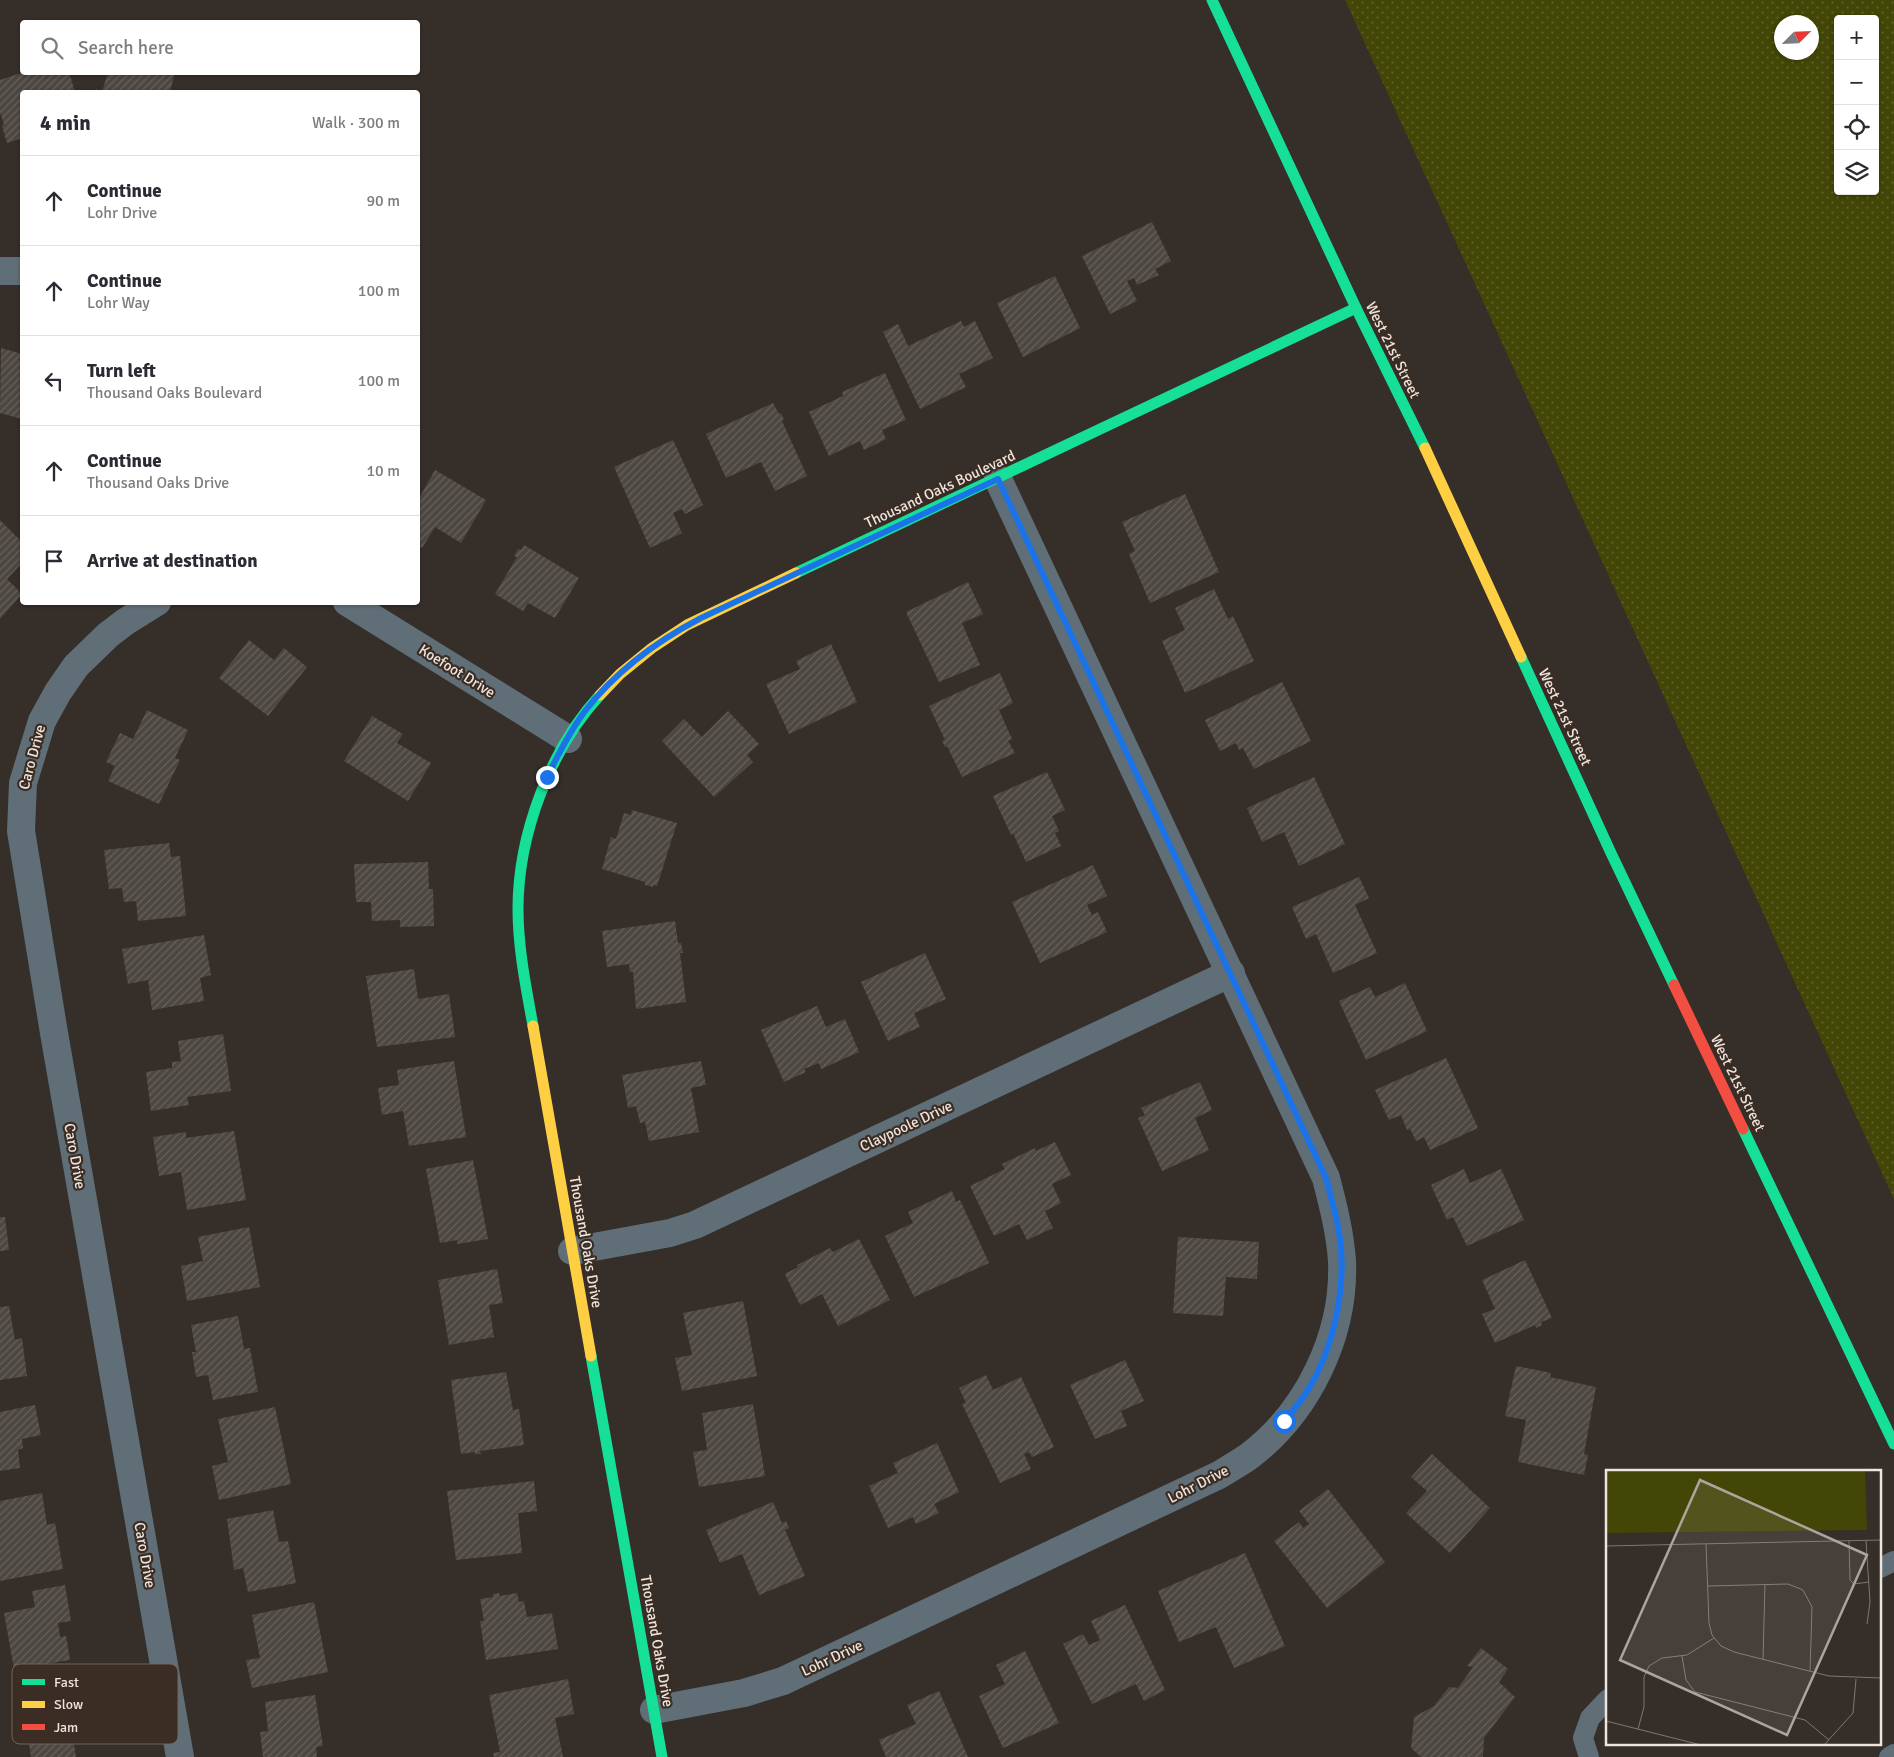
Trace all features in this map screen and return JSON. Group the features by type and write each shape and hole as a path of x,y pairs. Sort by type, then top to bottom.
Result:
{"street":[{"name":"West 21st Street","path":"1212,0 1356,308 1424,446 1615,862 1894,1444"},
{"path":"0,271 20,271"},
{"name":"Thousand Oaks Boulevard","path":"568,739 584,712 614,680 632,663 671,634 701,618 1356,308"},
{"name":"Lohr Drive","path":"654,1710 744,1694 782,1681 1203,1484 1248,1456 1273,1434 1301,1400 1322,1362 1338,1312 1342,1262 1338,1228 1326,1178 998,479"},
{"name":"Caro Drive","path":"152,605 108,635 76,666 58,692 42,721 23,783 21,831 54,1034 164,1664"},
{"name":"Koefoot Drive","path":"352,605 568,739"},
{"name":"Thousand Oaks Drive","path":"568,739 557,755 539,793 527,832 518,890 522,964 662,1757"},
{"name":"Claypoole Drive","path":"572,1251 670,1233 695,1224 1231,973"},
{"name":"Caro Drive","path":"178,1744 180,1757"}],"lane":[{"path":"1882,1567 1894,1561"},
{"path":"1589,1757 1583,1738 1590,1718 1606,1701"},
{"path":"1889,1757 1894,1754"}],"shaded area":[{"path":"1345,0 1894,0 1894,1199"}],"building":[{"path":"20,73 20,75 70,75 74,90 20,90 20,139 7,143 0,112 0,80"},
{"path":"107,75 174,75 170,90 103,90"},
{"path":"1152,222 1171,261 1155,269 1159,275 1137,285 1134,278 1127,281 1137,301 1110,314 1082,256"},
{"path":"1055,276 1080,328 1023,357 997,303"},
{"path":"961,321 964,327 975,321 993,358 959,374 966,387 920,409 883,332 898,324 908,346"},
{"path":"1,348 20,353 20,418 0,413"},
{"path":"885,373 906,420 882,430 886,439 864,450 860,441 829,456 809,412 843,396 842,392"},
{"path":"773,403 779,414 781,413 784,420 782,421 807,476 775,491 761,462 726,478 706,434"},
{"path":"673,440 703,505 685,514 682,509 673,513 682,533 650,548 614,467"},
{"path":"435,470 486,500 461,543 435,527 422,548 420,546 420,496"},
{"path":"1185,494 1219,572 1150,603 1129,554 1135,551 1122,522"},
{"path":"0,520 20,540 20,565 7,579 20,592 20,596 0,619"},
{"path":"524,545 579,578 555,618 528,603 523,611 495,594 517,557 514,556 518,549 521,550"},
{"path":"968,582 983,614 962,623 980,665 939,682 906,612"},
{"path":"1214,589 1228,619 1233,616 1254,661 1185,693 1162,641 1185,630 1175,608"},
{"path":"249,640 274,660 284,648 307,667 268,716 219,678"},
{"path":"831,644 857,702 789,734 766,684 800,669 796,661"},
{"path":"1000,673 1013,703 999,710 1012,739 1008,741 1015,753 962,777 947,746 945,747 942,741 945,740 929,706"},
{"path":"1282,682 1311,741 1254,769 1243,748 1239,750 1236,743 1220,751 1205,720"},
{"path":"147,710 188,730 175,758 180,760 159,804 108,781 115,766 106,762 120,733 133,739"},
{"path":"728,711 759,744 747,755 753,762 714,797 662,741 684,719 702,737"},
{"path":"372,716 403,734 397,743 431,763 408,801 344,761"},
{"path":"1047,772 1065,810 1052,816 1059,831 1055,833 1061,846 1026,862 993,796"},
{"path":"1314,777 1345,844 1299,866 1284,832 1262,842 1247,808"},
{"path":"632,810 677,823 657,886 645,885 645,882 602,869 611,837 616,839 624,813 631,815"},
{"path":"169,843 171,857 180,856 186,916 138,921 136,901 124,902 122,888 109,889 104,850"},
{"path":"428,862 429,889 433,889 434,926 400,927 400,920 372,921 371,902 356,902 354,864"},
{"path":"1093,865 1107,896 1087,905 1092,915 1098,912 1107,932 1040,963 1012,902"},
{"path":"1359,877 1369,898 1355,905 1377,953 1333,973 1316,934 1306,939 1292,907"},
{"path":"675,921 678,943 681,943 683,953 680,953 686,1002 636,1009 633,972 630,972 629,964 607,967 602,931"},
{"path":"204,935 211,975 200,978 204,1001 152,1010 148,980 128,984 122,949"},
{"path":"925,953 946,999 914,1013 920,1027 888,1041 861,982"},
{"path":"414,969 418,999 449,994 455,1037 377,1047 366,976"},
{"path":"1405,983 1427,1031 1366,1060 1339,1001 1370,987 1375,997"},
{"path":"817,1006 826,1027 845,1019 859,1052 821,1069 819,1063 804,1069 806,1072 784,1082 761,1030"},
{"path":"223,1034 231,1091 187,1097 189,1105 151,1111 146,1072 172,1068 172,1062 181,1061 178,1041"},
{"path":"1446,1058 1478,1128 1430,1150 1424,1137 1416,1141 1410,1129 1407,1130 1401,1115 1389,1120 1375,1090"},
{"path":"454,1061 466,1137 409,1146 403,1111 382,1115 378,1088 399,1085 397,1070"},
{"path":"701,1061 706,1085 691,1088 699,1132 649,1141 645,1122 640,1123 636,1106 628,1108 622,1075"},
{"path":"1200,1082 1212,1110 1195,1118 1209,1150 1162,1171 1138,1118 1145,1115 1141,1108"},
{"path":"234,1131 246,1200 187,1210 181,1172 159,1176 153,1137 186,1132 186,1138"},
{"path":"1055,1142 1071,1175 1052,1184 1061,1203 1045,1211 1053,1228 1027,1240 1019,1224 994,1236 970,1186 1005,1169 1002,1164 1035,1148 1036,1151"},
{"path":"473,1160 488,1239 457,1244 457,1240 440,1243 426,1169"},
{"path":"1464,1169 1470,1183 1501,1169 1524,1220 1467,1246 1453,1217 1447,1220 1431,1185"},
{"path":"952,1191 956,1202 960,1200 989,1263 914,1297 885,1236 913,1223 908,1212"},
{"path":"0,1217 5,1217 9,1250 0,1251"},
{"path":"249,1227 260,1287 187,1301 181,1266 203,1261 198,1237"},
{"path":"1178,1237 1259,1242 1257,1279 1226,1277 1223,1316 1173,1313"},
{"path":"859,1239 890,1300 838,1326 822,1294 800,1305 785,1274 798,1267 797,1265 830,1248 833,1252"},
{"path":"1525,1260 1552,1318 1541,1322 1542,1325 1536,1328 1535,1325 1495,1343 1482,1314 1495,1309 1482,1280"},
{"path":"497,1269 503,1303 489,1305 494,1337 449,1345 438,1280"},
{"path":"743,1301 757,1376 682,1391 675,1358 692,1355 683,1313"},
{"path":"9,1306 15,1340 22,1338 27,1376 0,1380 0,1307"},
{"path":"238,1316 244,1349 250,1348 258,1392 213,1400 208,1375 196,1377 192,1352 196,1352 191,1325"},
{"path":"1125,1360 1144,1401 1121,1411 1127,1426 1095,1439 1070,1385"},
{"path":"1516,1366 1551,1373 1550,1377 1596,1387 1584,1454 1588,1455 1584,1475 1518,1462 1526,1420 1505,1416"},
{"path":"506,1372 513,1410 519,1409 524,1445 480,1451 481,1454 475,1454 475,1452 461,1454 451,1380"},
{"path":"986,1375 993,1390 1021,1377 1054,1447 1032,1457 1029,1452 1024,1454 1031,1469 1000,1483 962,1404 966,1403 959,1388"},
{"path":"753,1404 765,1476 699,1487 693,1452 707,1450 702,1413"},
{"path":"35,1405 41,1435 22,1439 23,1448 18,1450 20,1468 0,1471 0,1412"},
{"path":"275,1407 291,1484 219,1500 212,1466 228,1462 218,1419"},
{"path":"937,1443 959,1492 934,1504 939,1513 916,1524 913,1517 888,1528 869,1486 898,1473 893,1463"},
{"path":"1432,1454 1490,1508 1450,1553 1406,1513 1427,1491 1411,1477"},
{"path":"534,1481 537,1511 518,1513 522,1553 456,1560 447,1491"},
{"path":"1328,1489 1385,1562 1327,1608 1274,1541 1299,1522 1303,1528 1309,1524 1299,1511"},
{"path":"42,1493 47,1525 55,1523 63,1569 0,1581 0,1501"},
{"path":"773,1502 782,1523 786,1521 789,1528 785,1530 805,1576 759,1595 742,1554 720,1563 706,1530"},
{"path":"273,1510 279,1542 288,1541 296,1583 248,1592 243,1568 234,1570 227,1519"},
{"path":"1245,1553 1285,1646 1234,1668 1216,1627 1179,1642 1158,1591"},
{"path":"65,1585 71,1621 58,1623 60,1637 66,1636 70,1660 45,1664 13,1664 4,1613 35,1607 32,1591"},
{"path":"499,1593 500,1596 517,1593 519,1602 524,1601 527,1617 552,1613 558,1649 486,1660 480,1621 484,1621 480,1599 493,1597 493,1594"},
{"path":"314,1602 328,1672 252,1688 246,1660 260,1658 252,1615"},
{"path":"1125,1605 1165,1690 1144,1701 1136,1684 1092,1704 1063,1644 1083,1634 1089,1645 1100,1640 1091,1621"},
{"path":"1481,1648 1508,1669 1499,1682 1515,1697 1484,1738 1483,1757 1421,1757 1411,1748 1414,1717 1434,1706 1449,1687 1458,1688 1473,1667 1467,1666"},
{"path":"1025,1651 1059,1723 1003,1748 979,1696 1005,1684 996,1665"},
{"path":"568,1679 574,1714 555,1718 563,1757 494,1757 493,1753 500,1752 489,1695"},
{"path":"939,1691 968,1757 886,1757 879,1740 916,1724 907,1705"},
{"path":"315,1695 323,1746 316,1747 317,1757 263,1757 260,1732 268,1731 265,1702"},
{"path":"29,1744 74,1744 76,1757 31,1757"}],"traffic: fast":[{"path":"1212,0 1356,308 1425,448"},
{"path":"796,573 1356,308"},
{"path":"1521,657 1674,985"},
{"path":"533,1026 518,924 519,881 524,852 540,794 552,767 566,741 600,695"},
{"path":"1743,1129 1894,1444"},
{"path":"591,1356 662,1757"}],"traffic: slow":[{"path":"1425,448 1521,657"},
{"path":"600,695 620,674 652,648 687,625 796,573"},
{"path":"533,1026 591,1356"}],"traffic: jam":[{"path":"1674,985 1743,1129"}],"route":[{"path":"547,777 557,755 584,712 632,663 671,634 701,618 998,479 1326,1178 1338,1228 1342,1262 1338,1312 1322,1362 1301,1400 1284,1421"}]}
